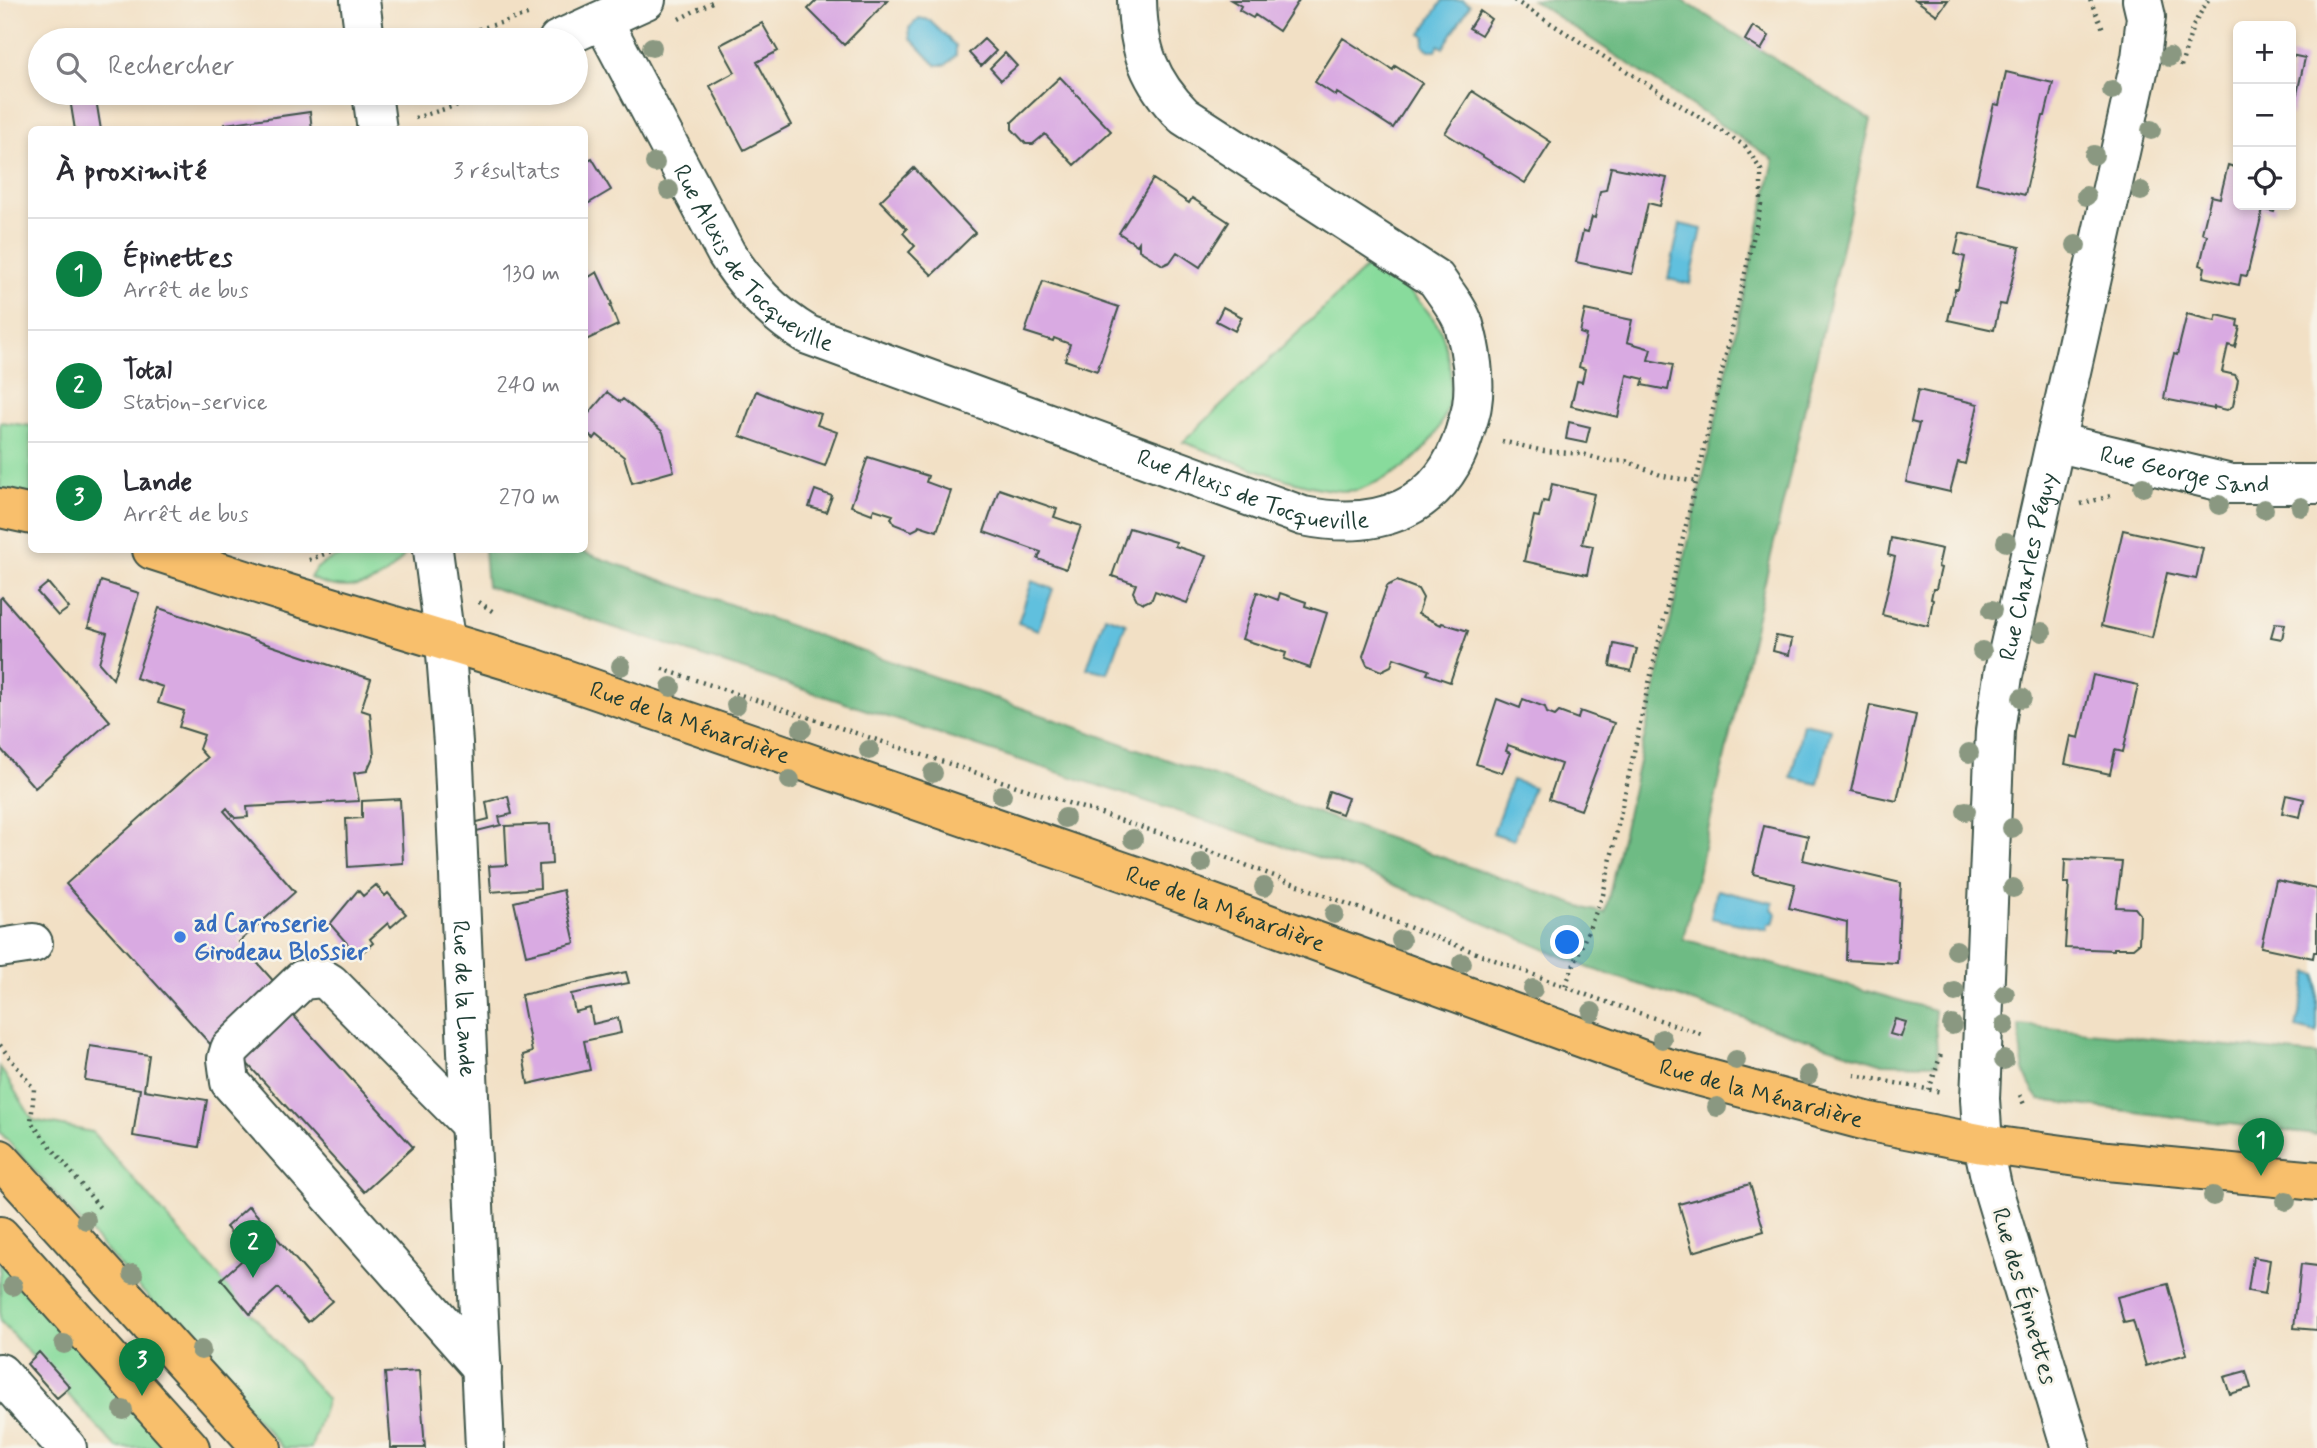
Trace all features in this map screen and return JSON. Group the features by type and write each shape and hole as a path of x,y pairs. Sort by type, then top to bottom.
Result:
{"main road":[{"path":"0,508 28,514"},
{"name":"Rue de la Ménardière","path":"162,553 533,668 1139,877 1657,1065 1870,1122 1983,1144 2106,1161 2317,1181"},
{"path":"0,1159 262,1448"},
{"path":"0,1236 190,1448"}],"street":[{"path":"360,0 364,28"},
{"name":"Rue Alexis de Tocqueville","path":"603,21 741,278 784,320 808,335 1303,516 1328,521 1354,521 1405,508 1424,498 1444,478 1458,454 1472,405 1469,352 1463,323 1436,279 1184,116 1167,99 1152,75 1141,47 1137,0"},
{"name":"Rue Charles Péguy","path":"1983,1144 1980,1099 1995,731 2003,676 2141,58 2146,17 2142,0"},
{"path":"549,26 657,12"},
{"path":"380,105 394,125"},
{"name":"Rue George Sand","path":"2055,442 2231,484 2317,484"},
{"name":"Rue de la Lande","path":"433,553 445,641 453,743 485,1448"},
{"path":"470,1124 322,978 302,980 230,1049 227,1059 230,1082 482,1368"},
{"name":"Rue des Épinettes","path":"1983,1144 1992,1186 2071,1448"},
{"path":"0,1373 67,1448"}],"path":[{"path":"657,12 716,0"},
{"path":"1514,0 1745,146 1761,170 1761,205 1646,696 1603,895 1565,987"},
{"path":"2179,75 2193,26 2208,0"},
{"path":"531,28 549,26"},
{"path":"394,125 459,105"},
{"path":"1465,430 1534,449 1583,454 1606,461 1626,461 1663,476 1697,482"},
{"path":"2078,517 2093,453"},
{"path":"301,558 311,560 327,553"},
{"path":"474,593 478,601 492,612 503,616"},
{"path":"653,665 1180,840 1565,987 1716,1039"},
{"path":"0,1045 34,1089 31,1122 86,1190"},
{"path":"1853,1074 2038,1110"},
{"path":"2020,1094 2025,1107"}],"green space":[{"path":"1532,0 1682,0 1871,120 1683,939 1934,1010 1938,1064 1880,1063 1589,968 1366,873 487,586 484,553 585,553 1605,913 1774,160"},
{"path":"1370,264 1418,300 1440,329 1445,344 1450,395 1445,414 1426,447 1396,472 1377,482 1357,490 1339,491 1295,482 1183,442"},
{"path":"0,422 28,426 28,496 0,491"},
{"path":"348,553 406,553 388,573 365,585 338,586 310,578 318,567"},
{"path":"2019,1025 2317,1055 2317,1135 2040,1100 2025,1074"},
{"path":"0,1067 33,1120 92,1132 327,1399 311,1448 283,1448 0,1132"},
{"path":"0,1261 169,1448 117,1448 0,1321"}],"water":[{"path":"1443,0 1463,0 1470,5 1443,48 1439,45 1436,50 1429,50 1423,45 1425,36 1421,34"},
{"path":"919,18 929,20 956,46 956,55 946,65 936,65 910,38 909,28"},
{"path":"1680,224 1702,229 1690,284 1668,279"},
{"path":"1032,581 1053,589 1038,630 1018,623"},
{"path":"1105,616 1126,623 1108,673 1087,668"},
{"path":"1803,723 1831,729 1818,784 1791,778"},
{"path":"1512,780 1533,787 1514,840 1493,833"},
{"path":"1717,890 1773,903 1772,909 1777,914 1773,923 1768,924 1767,930 1711,918"},
{"path":"2308,973 2317,975 2317,1033 2296,1028"}],"building":[{"path":"817,0 888,0 844,45 808,9"},
{"path":"1231,0 1299,0 1279,31 1255,15 1253,18 1239,10 1241,6"},
{"path":"1916,0 1948,0 1937,15"},
{"path":"1480,11 1491,19 1481,35 1469,28"},
{"path":"762,23 778,51 757,62 791,125 744,150 710,86 735,72 720,45"},
{"path":"1753,26 1769,36 1761,50 1745,40"},
{"path":"1343,38 1393,70 1395,66 1422,83 1393,128 1315,82"},
{"path":"984,39 996,51 981,66 969,53"},
{"path":"1005,53 1017,66 1001,80 990,68"},
{"path":"2296,56 2305,58 2296,98"},
{"path":"2006,72 2053,83 2025,195 1976,183 1994,104 1999,105"},
{"path":"1060,77 1111,131 1074,165 1045,134 1033,144 1026,144 1012,129 1012,122"},
{"path":"1472,91 1551,142 1525,183 1445,133"},
{"path":"71,105 97,105 100,126 74,126"},
{"path":"310,112 312,126 225,126"},
{"path":"592,158 611,190 588,204 588,160"},
{"path":"2228,165 2233,166 2233,210 2263,210 2247,276 2241,275 2239,285 2203,277 2205,267 2200,265 2207,235 2202,233 2211,196 2220,198"},
{"path":"1611,167 1667,178 1660,206 1648,203 1632,274 1576,262 1583,231 1588,232 1592,217 1595,218 1600,191 1606,190"},
{"path":"914,168 975,233 932,275 909,252 915,246 903,233 907,229 880,201"},
{"path":"1153,179 1189,203 1192,198 1229,222 1200,267 1177,252 1170,262 1163,265 1139,250 1139,242 1137,245 1119,233"},
{"path":"1960,233 2020,247 2006,305 2000,304 1994,330 1948,320 1965,257 1955,254"},
{"path":"597,272 612,304 610,305 618,325 588,339 588,275 589,277"},
{"path":"1043,281 1119,307 1097,371 1065,360 1070,344 1025,332"},
{"path":"1223,307 1242,317 1235,331 1216,321"},
{"path":"1585,310 1632,320 1627,342 1651,349 1648,360 1673,365 1668,390 1642,385 1644,379 1627,375 1618,417 1571,406 1577,381 1582,382 1585,369 1579,367 1586,335 1580,333"},
{"path":"2187,314 2215,321 2217,315 2238,320 2237,326 2240,327 2235,347 2228,345 2222,372 2235,375 2238,380 2233,406 2227,410 2164,399 2174,354 2177,355"},
{"path":"1918,390 1978,404 1965,464 1958,462 1950,492 1906,482 1919,424 1911,422"},
{"path":"756,391 821,414 817,425 837,432 825,466 740,436"},
{"path":"607,392 620,402 623,399 663,432 674,471 632,483 624,457 597,435 594,439 588,434 588,414"},
{"path":"1569,422 1590,427 1586,443 1566,439"},
{"path":"868,457 928,476 926,482 951,491 937,531 919,525 912,531 894,524 891,518 893,515 874,509 872,514 851,506"},
{"path":"1552,484 1594,494 1582,544 1593,546 1587,575 1524,561 1534,516 1539,517 1543,501 1548,502"},
{"path":"999,489 1057,509 1054,517 1081,526 1066,569 1038,559 1041,552 984,532"},
{"path":"815,490 832,496 826,512 809,507"},
{"path":"1129,528 1176,542 1175,546 1206,556 1187,603 1155,591 1152,599 1144,603 1137,600 1133,592 1136,584 1112,576"},
{"path":"2123,530 2203,548 2196,579 2167,573 2152,638 2101,626"},
{"path":"1891,538 1942,549 1938,567 1941,568 1936,589 1933,589 1928,626 1882,615 1895,557 1888,555"},
{"path":"101,581 139,593 113,679 99,663 107,633 88,627"},
{"path":"1397,581 1418,589 1423,598 1418,614 1441,625 1442,623 1468,631 1450,682 1427,674 1429,670 1394,658 1391,666 1381,671 1367,665 1363,656 1387,586"},
{"path":"48,583 69,608 58,616 37,592"},
{"path":"1257,592 1278,600 1280,593 1306,602 1305,606 1327,613 1310,668 1284,659 1286,653 1242,639"},
{"path":"2,597 110,721 35,788 0,748"},
{"path":"159,608 371,679 361,710 370,713 374,755 367,771 354,773 359,801 247,807 248,817 235,818 227,808 224,811 295,892 239,942 276,984 211,1045 66,884 207,758 199,749 204,735 179,727 184,711 158,703 163,687 136,678"},
{"path":"2275,623 2285,624 2282,639 2271,637"},
{"path":"1776,636 1792,639 1789,655 1773,651"},
{"path":"1614,644 1637,649 1631,671 1610,666"},
{"path":"2093,675 2138,685 2123,752 2115,750 2110,774 2065,764 2071,736 2079,738"},
{"path":"1497,699 1520,708 1523,699 1545,707 1547,713 1555,716 1559,712 1578,719 1580,711 1614,723 1581,810 1549,799 1561,764 1508,745 1506,751 1510,753 1502,773 1476,764"},
{"path":"1870,705 1916,715 1897,801 1851,791"},
{"path":"1329,791 1348,798 1342,814 1324,808"},
{"path":"2286,795 2304,799 2300,817 2282,813"},
{"path":"508,796 512,814 499,817 501,825 473,832 473,823 489,819 486,802"},
{"path":"400,799 403,863 348,867 346,819 362,818 362,801"},
{"path":"550,824 552,864 539,865 540,888 491,892 489,866 507,865 505,826"},
{"path":"1764,826 1808,836 1803,860 1901,883 1897,963 1846,960 1847,922 1789,908 1795,884 1753,874"},
{"path":"2065,859 2122,862 2116,907 2135,908 2140,914 2139,943 2133,948 2065,948 2069,883 2064,883"},
{"path":"2276,880 2317,889 2317,952 2314,952 2313,958 2261,947"},
{"path":"376,885 385,896 388,893 406,914 391,927 388,923 370,939 373,943 358,956 330,924 358,890 363,896"},
{"path":"563,890 575,943 526,955 514,902"},
{"path":"626,972 629,983 571,994 575,1012 590,1008 593,1024 618,1018 621,1033 584,1041 590,1070 528,1084 523,1055 532,1052 521,995"},
{"path":"292,1014 413,1147 364,1192 243,1059"},
{"path":"1895,1019 1906,1022 1901,1037 1890,1034"},
{"path":"90,1046 149,1055 144,1090 207,1100 199,1147 133,1136 140,1089 85,1080"},
{"path":"1750,1184 1764,1231 1693,1252 1679,1204"},
{"path":"249,1206 332,1301 308,1322 278,1288 250,1314 221,1279 249,1254 226,1227"},
{"path":"2253,1257 2270,1260 2265,1294 2248,1291"},
{"path":"2301,1264 2317,1266 2317,1330 2294,1328"},
{"path":"2168,1284 2187,1354 2146,1366 2133,1321 2124,1323 2117,1297"},
{"path":"39,1352 70,1387 57,1398 27,1364"},
{"path":"419,1371 425,1448 391,1448 385,1373"},
{"path":"2246,1371 2251,1388 2230,1394 2224,1377"}],"place":[{"name":"ad Carroserie Girodeau Blossier","path":"180,937"},
{"name":"Épinettes","path":"2261,1176"},
{"name":"Total","path":"253,1278"},
{"name":"Lande","path":"142,1396"}]}
